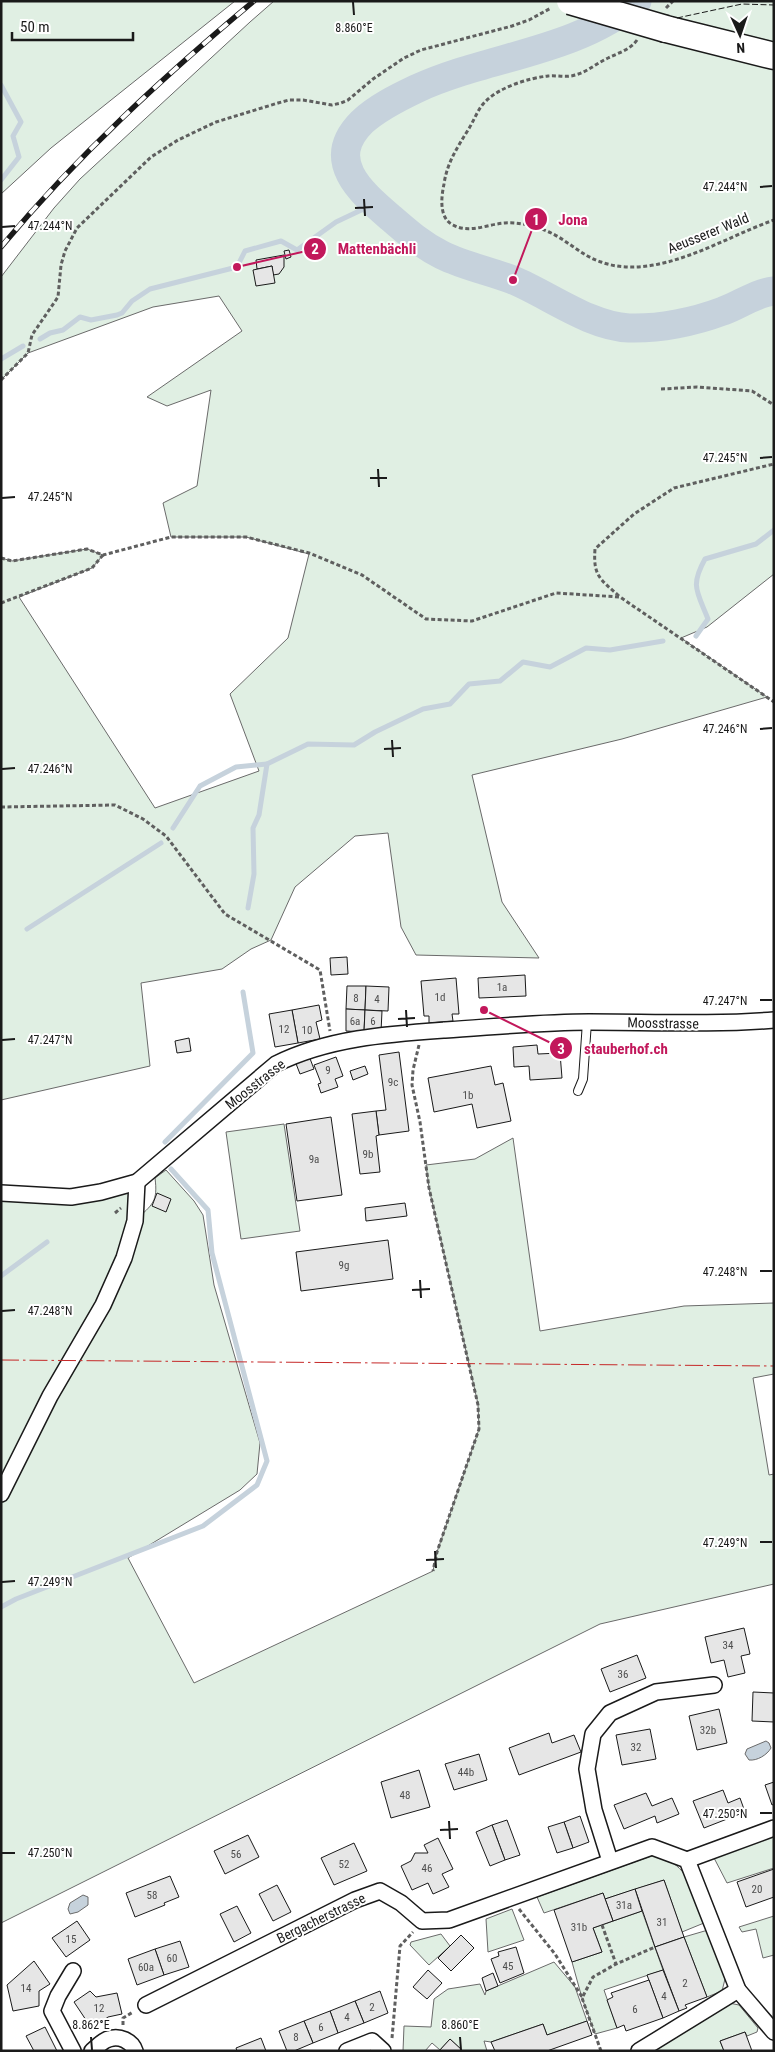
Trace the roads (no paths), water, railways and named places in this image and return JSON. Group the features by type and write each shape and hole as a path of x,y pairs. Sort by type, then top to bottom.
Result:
{"highway":[{"path":"563,3 774,56"}],"street":[{"name":"Moosstrasse","path":"1,1193 71,1197 101,1192 137,1182 276,1064 332,1043 420,1032 587,1022 710,1024 774,1020"},
{"path":"1,1494 50,1396 102,1305 124,1258 135,1220 137,1182"},
{"path":"714,1685 656,1692 610,1713 593,1734 588,1769 594,1810 610,1862 652,1846 688,1860 774,1828"},
{"path":"688,1860 738,1990 774,2032"},
{"name":"Bergacherstrasse","path":"146,2005 354,1900 380,1891 401,1903 422,1922 449,1920 610,1862"},
{"path":"73,1971 58,1996 52,2011 73,2051"},
{"path":"639,2051 738,1990"},
{"path":"92,2051 109,2038 124,2038 133,2046 135,2051"},
{"path":"348,2051 372,2041 387,2046"}],"lane":[{"path":"578,1091 583,1079 587,1022"}],"waterway":[{"path":"637,1 612,18 586,32 558,43 443,78 416,89 381,108 362,122 351,136 346,150 346,163 351,175 359,187 380,208 415,238 435,251 450,259 527,286 599,322 629,328 664,326 723,311 754,297 774,291"},
{"path":"1,85 21,122 13,136 19,157 1,180"},
{"path":"40,339 50,333 63,330 80,317 91,320 122,313 132,301 150,289 237,267 245,251 281,241 297,250 336,222 374,204"},
{"path":"1,359 23,346"},
{"path":"696,636 708,619 698,595 696,582 705,559 756,544 774,530"},
{"path":"248,908 254,874 253,828 259,815 267,764 308,744 354,745 375,732 423,709 450,704 469,684 500,681 523,662 550,667 586,648 610,650 663,641"},
{"path":"173,828 200,786 236,767 267,764"},
{"path":"27,929 161,843"},
{"path":"165,1142 253,1053 243,992"},
{"path":"1,1607 16,1599 203,1526 257,1485 267,1461 212,1253 208,1210 171,1169"},
{"path":"1,1276 47,1242"}],"railway":[{"path":"1,247 90,149 154,88 254,1"}],"place":[{"name":"Mattenbächli","path":"237,267"},
{"name":"Jona","path":"513,280"},
{"name":"stauberhof.ch","path":"484,1010"}]}
